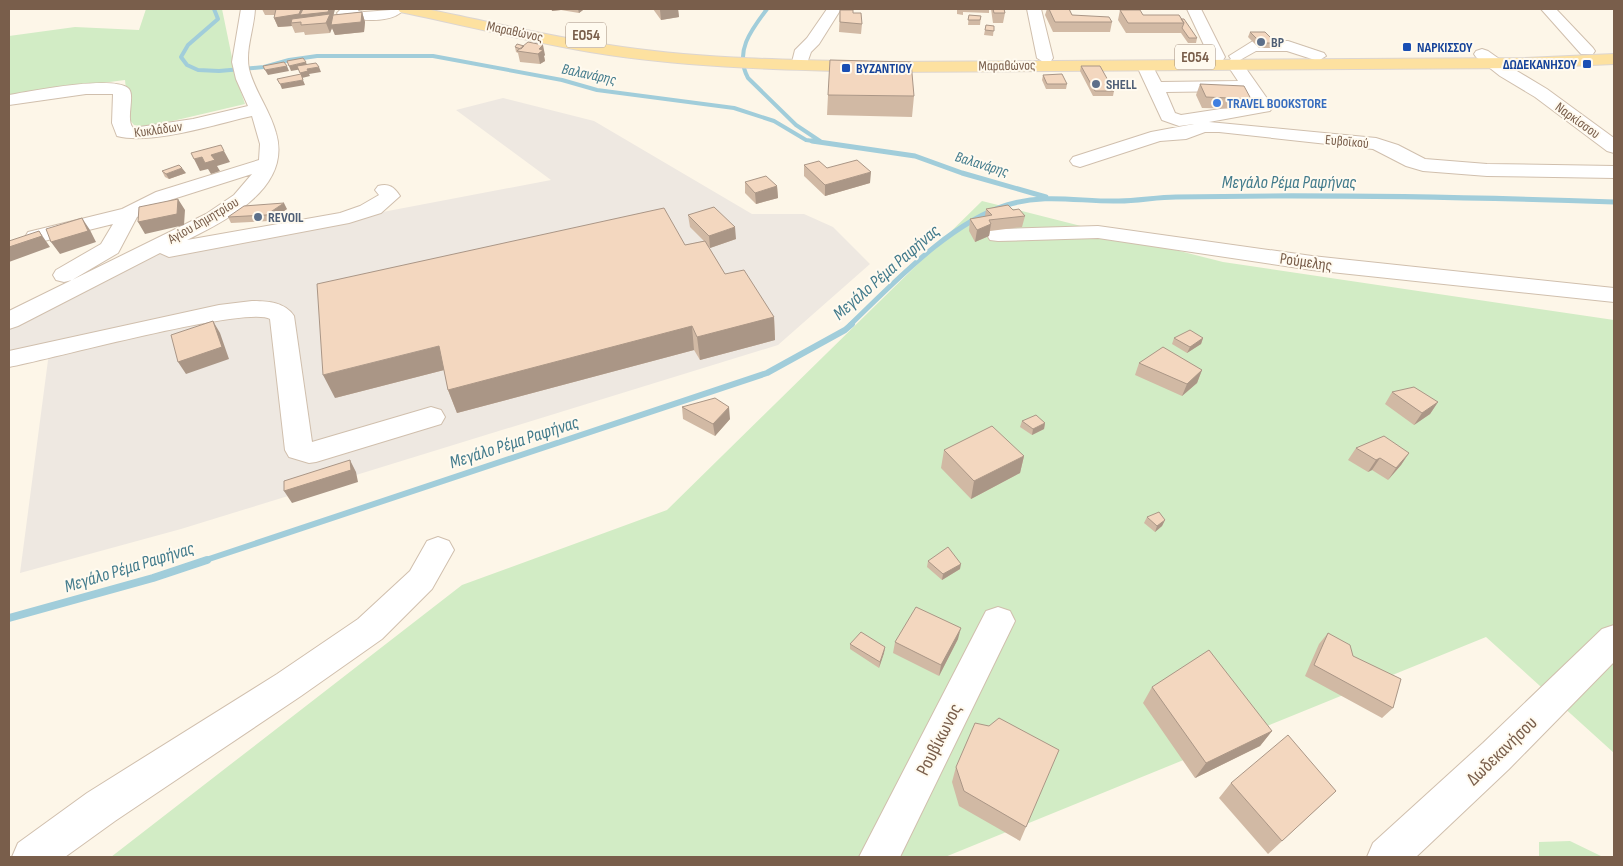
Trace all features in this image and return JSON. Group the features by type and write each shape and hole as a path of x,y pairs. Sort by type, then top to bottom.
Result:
{"main road":[{"name":"Μαραθώνος","path":"406,9 584,46 634,53 763,60 808,57 1217,57 1236,60 1496,58 1614,49"},
{"name":"Μαραθώνος","path":"454,9 604,39 721,57"},
{"name":"Μαραθώνος","path":"808,57 1144,64 1318,56 1614,59"}],"street":[{"path":"36,237 129,213 163,196 268,163 269,143 242,68 248,27 248,9"},
{"path":"352,9 344,13 356,17 388,13 398,9"},
{"path":"808,57 834,9"},
{"path":"1034,9 1045,58"},
{"path":"1194,9 1217,57"},
{"path":"1548,9 1587,51"},
{"name":"Ναρκίσσου","path":"1496,58 1614,147"},
{"path":"1144,64 1168,116 1179,121 1262,108 1264,104 1249,86 1236,60"},
{"path":"1155,87 1249,86"},
{"name":"Κυκλάδων","path":"9,100 98,88 118,88 122,91 123,96 121,126 124,132 133,134 193,124 258,109"},
{"name":"Ευβοϊκού","path":"1080,161 1158,136 1186,133 1203,127 1376,144 1391,149 1413,162 1423,165 1487,170 1614,172"},
{"name":"Αγίου Δημητρίου","path":"9,321 140,255 231,206 249,191 268,163"},
{"path":"140,255 342,219 382,205 390,196 385,190"},
{"path":"9,304 110,248 129,213"},
{"name":"Ρούμελης","path":"998,235 1098,232 1312,263 1614,295"},
{"path":"9,359 219,312 246,308 270,310 282,316 299,450 303,452 316,452 431,417"},
{"path":"32,857 101,807 289,685 370,629 422,580 438,550"},
{"name":"Ρουβίκωνος","path":"879,857 998,621"},
{"name":"Δωδεκανήσου","path":"1386,857 1496,756 1614,640"}],"shaded area":[{"path":"503,98 594,121 752,214 804,214 833,227 870,264 778,345 181,529 20,573 50,345 9,351 9,328 146,257 551,180 456,110"}],"green space":[{"path":"146,9 222,9 236,77 245,104 147,127 134,125 129,119 125,80 9,95 9,36 75,27 139,30"},
{"path":"982,201 1223,262 1614,320 1614,753 1486,637 945,857 111,857 462,585 667,510"},
{"path":"1570,841 1603,857 1539,857 1539,842"}],"building":[{"path":"276,9 301,9 299,14 274,18"},
{"path":"303,9 329,9 328,12 300,15"},
{"path":"993,9 1004,9 1005,13 994,13"},
{"path":"1049,9 1069,9 1072,15 1109,17 1112,22 1055,22"},
{"path":"840,10 853,10 853,13 861,13 862,24 840,22"},
{"path":"1120,10 1140,10 1143,15 1179,15 1184,23 1128,23"},
{"path":"362,12 361,22 331,25 333,15"},
{"path":"330,14 326,23 301,25 301,22 291,23 292,19"},
{"path":"969,15 981,16 980,20 968,20"},
{"path":"1181,19 1184,19 1197,38 1189,38 1182,28 1184,23"},
{"path":"986,25 994,26 994,31 985,30"},
{"path":"1250,32 1265,32 1276,43 1261,43"},
{"path":"528,42 543,45 539,49 543,50 538,54 517,51"},
{"path":"517,44 524,46 521,49 515,47"},
{"path":"303,58 306,62 289,66 287,61"},
{"path":"830,60 911,62 914,96 828,95"},
{"path":"284,62 287,66 265,70 263,66"},
{"path":"316,63 319,67 307,69 308,71 300,73 297,66"},
{"name":"SHELL","path":"1081,66 1100,66 1114,91 1095,91"},
{"path":"301,74 303,80 280,84 277,79"},
{"path":"1062,74 1067,84 1047,84 1043,75"},
{"path":"1200,84 1244,86 1251,99 1206,97"},
{"path":"221,145 224,151 211,155 215,160 205,163 202,157 194,159 191,153"},
{"path":"857,160 871,172 825,185 804,165 819,161 827,168"},
{"path":"179,165 182,168 166,174 162,171"},
{"path":"766,176 777,186 755,193 745,182"},
{"path":"178,199 177,214 138,222 139,207"},
{"path":"284,203 266,215 228,217 244,206"},
{"path":"1008,205 1013,210 1019,209 1025,216 989,220 991,224 977,230 970,219 992,215 986,209"},
{"path":"714,207 735,227 709,236 688,215"},
{"path":"664,208 685,245 705,241 725,274 744,270 774,317 697,337 692,326 448,390 439,346 323,375 317,284"},
{"path":"82,218 88,231 51,242 46,229"},
{"path":"39,231 42,236 9,247 9,241"},
{"path":"213,321 222,347 178,362 171,335"},
{"path":"1190,330 1203,338 1190,347 1174,338"},
{"path":"1163,347 1202,370 1187,384 1139,363"},
{"path":"1414,387 1438,402 1422,413 1392,392"},
{"path":"715,398 729,407 713,424 682,407"},
{"path":"1036,415 1045,423 1033,429 1022,421"},
{"path":"992,426 1024,456 974,481 944,450"},
{"path":"1384,436 1409,453 1396,468 1380,458 1376,460 1356,448"},
{"path":"350,460 351,470 284,491 284,481"},
{"path":"1159,512 1165,520 1157,526 1147,517"},
{"path":"948,547 961,564 943,574 928,561"},
{"path":"916,607 961,628 941,665 895,642"},
{"path":"861,632 885,647 880,662 850,644"},
{"path":"1328,633 1350,645 1353,656 1401,679 1393,708 1314,665"},
{"path":"1209,650 1272,731 1206,763 1152,687"},
{"path":"999,718 1059,750 1026,827 964,791 956,767 975,723 989,726"},
{"path":"1288,735 1336,791 1282,841 1231,783"}],"waterway":[{"name":"Βαλανάρης","path":"214,9 218,19 188,45 181,57 187,65 198,70 219,71 264,67 289,60 317,56 433,56 562,80 597,90 734,108 774,121 806,140 820,142"},
{"path":"767,9 755,25 746,42 743,59 748,78 796,125 820,141"},
{"name":"Βαλανάρης","path":"812,141 915,156 962,173 1046,197"},
{"name":"Μεγάλο Ρέμα Ραφήνας","path":"850,325 903,274 943,240 985,214 1021,201 1035,199 1119,201 1169,197 1340,196 1614,202"},
{"name":"Μεγάλο Ρέμα Ραφήνας","path":"203,561 767,373 845,330 852,324"},
{"name":"Μεγάλο Ρέμα Ραφήνας","path":"9,618 153,578 207,560"}],"place":[{"name":"BP","path":"1261,42"},
{"name":"ΝΑΡΚΙΣΣΟΥ","path":"1407,47"},
{"name":"ΔΩΔΕΚΑΝΗΣΟΥ","path":"1587,64"},
{"name":"ΒΥΖΑΝΤΙΟΥ","path":"846,68"},
{"name":"SHELL","path":"1096,84"},
{"name":"TRAVEL BOOKSTORE","path":"1217,103"},
{"name":"REVOIL","path":"258,217"}]}
